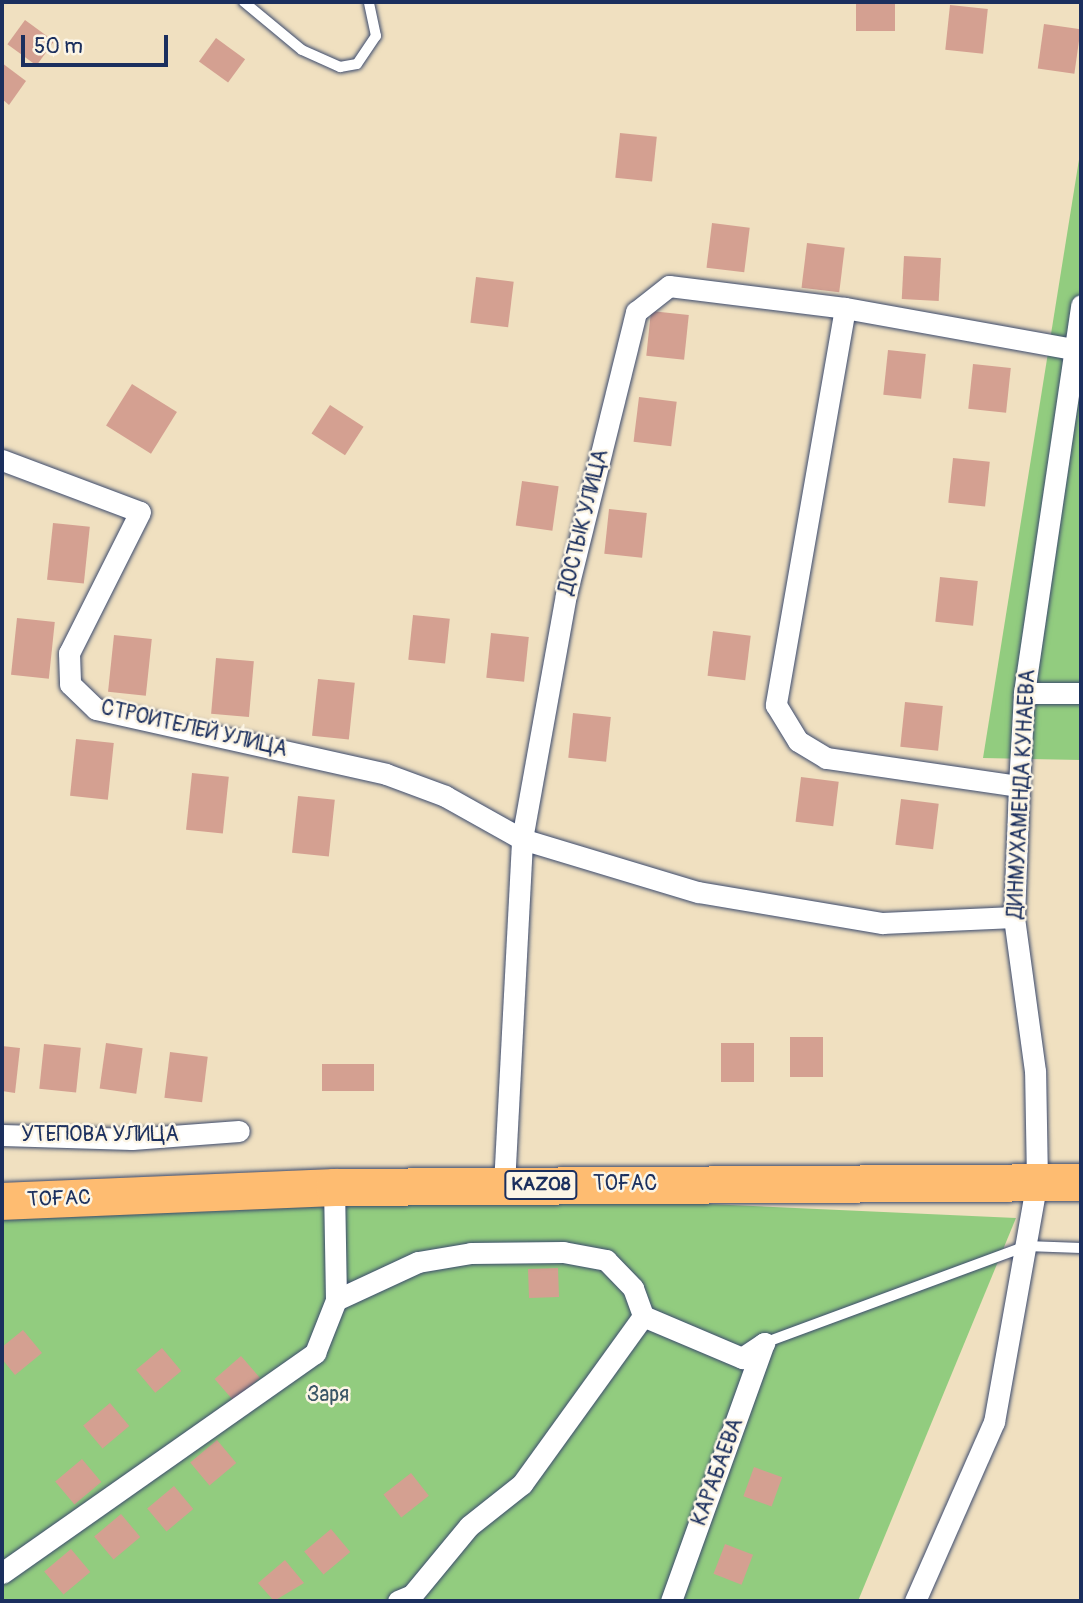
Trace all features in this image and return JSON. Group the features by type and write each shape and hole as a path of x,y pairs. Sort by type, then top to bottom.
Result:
{"highway":[{"name":"ТОҒАС","path":"2,1200 334,1187 1081,1182"}],"street":[{"name":"ДОСТЫК УЛИЦА","path":"504,1185 522,839 566,594 636,312 669,286 845,308 1074,349"},
{"name":"ДИНМУХАМЕНДА КУНАЕВА","path":"915,1601 994,1422 1037,1181 1035,1070 1014,917 1019,786 1024,693 1081,305"},
{"path":"845,308 776,705 798,741 827,758 1019,786"},
{"name":"СТРОИТЕЛЕЙ УЛИЦА","path":"2,460 140,512 69,653 69,684 96,709 386,774 445,796 522,839"},
{"path":"1024,693 1081,693"},
{"path":"522,839 698,892 882,923 1014,917"},
{"name":"УТЕПОВА УЛИЦА","path":"2,1135 132,1139 239,1131"},
{"path":"2,1573 315,1353 336,1300 334,1187"},
{"path":"336,1300 418,1262 471,1253 563,1252 606,1260 633,1288 643,1316 742,1358 764,1343"},
{"path":"398,1601 412,1595 469,1526 522,1484 643,1316"},
{"name":"КАРАБАЕВА","path":"671,1601 764,1343"}],"lane":[{"path":"244,2 302,50 340,67 357,64 376,36 369,2"},
{"path":"764,1343 1026,1246 1081,1248"}],"green space":[{"path":"1081,147 1081,760 983,758"},
{"name":"Заря","path":"334,1187 1016,1218 858,1601 2,1601 2,1192"}],"building":[{"path":"856,2 895,2 895,31 856,31"},
{"path":"950,5 988,9 983,54 945,50"},
{"path":"25,20 54,41 36,65 7,44"},
{"path":"1044,24 1081,29 1074,74 1038,69"},
{"path":"216,38 245,59 228,83 199,61"},
{"path":"2,63 26,81 9,105 2,99"},
{"path":"620,133 657,137 652,182 615,178"},
{"path":"712,223 750,228 744,272 707,268"},
{"path":"807,243 845,248 839,292 802,288"},
{"path":"904,256 941,258 939,301 902,299"},
{"path":"476,277 514,282 508,327 470,323"},
{"path":"651,311 689,315 684,360 646,356"},
{"path":"888,350 926,354 921,399 883,395"},
{"path":"973,364 1011,368 1006,413 968,409"},
{"path":"132,384 177,412 151,454 106,426"},
{"path":"639,397 677,402 671,446 634,442"},
{"path":"330,405 364,427 345,455 311,434"},
{"path":"953,458 990,462 985,507 948,503"},
{"path":"522,481 559,486 552,531 516,526"},
{"path":"609,509 647,513 642,558 604,554"},
{"path":"53,523 90,527 84,584 47,580"},
{"path":"940,577 978,581 973,626 935,622"},
{"path":"413,615 450,619 445,664 408,660"},
{"path":"17,618 55,622 49,679 11,675"},
{"path":"713,631 751,636 745,680 708,676"},
{"path":"491,633 529,637 524,682 486,678"},
{"path":"114,635 152,639 146,696 108,692"},
{"path":"216,658 254,661 249,717 211,714"},
{"path":"318,679 355,683 349,740 312,736"},
{"path":"905,702 943,706 938,751 900,747"},
{"path":"573,713 611,717 606,762 568,758"},
{"path":"76,739 114,743 108,800 70,796"},
{"path":"192,773 229,777 223,834 186,830"},
{"path":"801,777 839,782 833,826 796,822"},
{"path":"298,796 335,800 329,857 292,853"},
{"path":"901,799 939,804 933,849 895,845"},
{"path":"790,1037 823,1037 823,1077 790,1077"},
{"path":"106,1043 143,1048 136,1094 100,1089"},
{"path":"721,1043 754,1043 754,1082 721,1082"},
{"path":"44,1044 81,1048 76,1093 39,1089"},
{"path":"2,1046 20,1048 15,1093 2,1091"},
{"path":"170,1052 208,1057 202,1102 164,1098"},
{"path":"322,1064 374,1064 374,1091 322,1091"},
{"path":"558,1268 559,1297 529,1298 528,1269"},
{"path":"23,1330 42,1353 15,1375 2,1359 2,1347"},
{"path":"162,1348 181,1371 155,1393 136,1370"},
{"path":"241,1356 260,1378 234,1401 215,1379"},
{"path":"110,1403 129,1426 102,1448 83,1425"},
{"path":"217,1440 236,1463 209,1485 190,1462"},
{"path":"82,1459 101,1482 74,1504 55,1481"},
{"path":"754,1467 782,1477 772,1506 743,1496"},
{"path":"411,1473 429,1496 401,1517 383,1495"},
{"path":"174,1486 193,1509 166,1531 147,1508"},
{"path":"121,1514 140,1537 113,1559 94,1536"},
{"path":"331,1529 350,1552 323,1574 304,1551"},
{"path":"725,1544 753,1555 742,1585 714,1574"},
{"path":"71,1549 90,1572 63,1594 44,1571"},
{"path":"285,1560 304,1583 274,1601 258,1583"}]}
